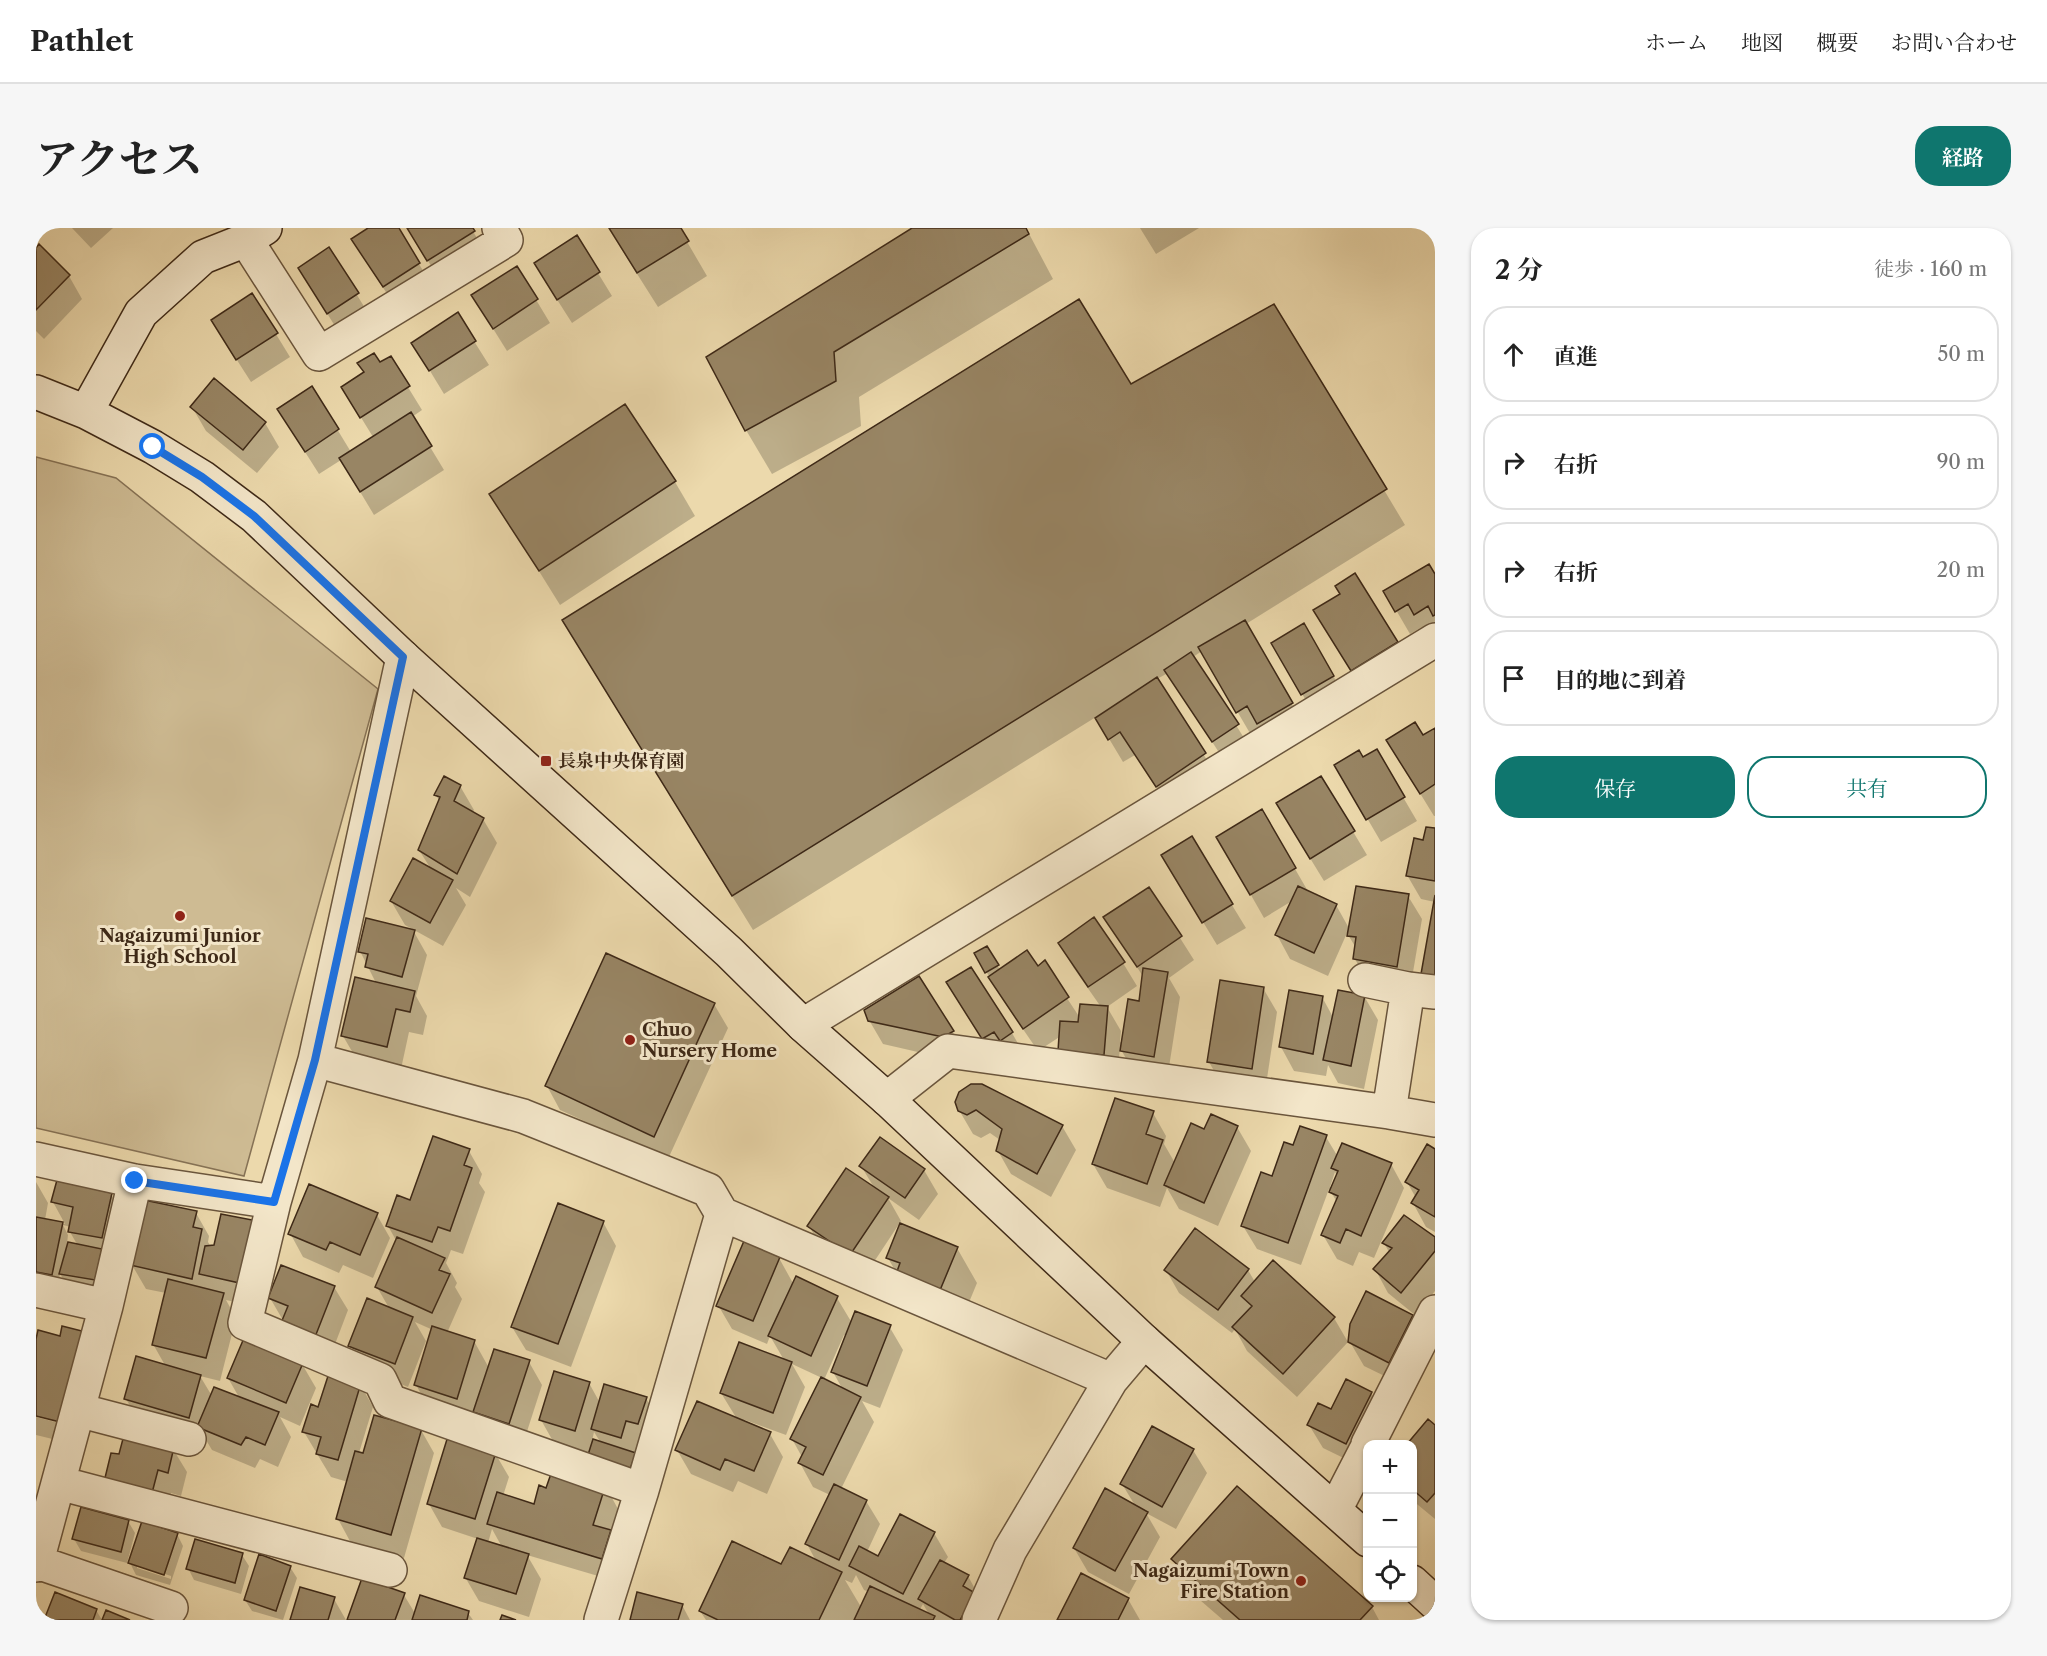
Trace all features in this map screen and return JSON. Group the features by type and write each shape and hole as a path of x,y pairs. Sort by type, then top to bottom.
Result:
{"street":[{"path":"86,412 141,313 202,257 256,234 320,354 506,240 499,228"},
{"path":"36,392 86,412 153,447 202,477 254,516 403,657 729,952 803,1025 887,1099 1144,1341 1363,1535"},
{"path":"803,1025 1435,640"},
{"path":"403,657 315,1060 274,1202 245,1323 380,1380 390,1401 642,1490"},
{"path":"1365,980 1421,991 1389,1112"},
{"path":"887,1099 948,1052 1435,1120"},
{"path":"315,1060 523,1116 708,1190 722,1214 1111,1380"},
{"path":"36,1159 135,1181 274,1202"},
{"path":"135,1181 106,1306 36,1564 171,1608"},
{"path":"601,1620 642,1490 722,1214"},
{"path":"36,1290 106,1306"},
{"path":"1371,1440 1435,1312"},
{"path":"979,1620 1010,1550 1111,1380 1144,1341"},
{"path":"78,1410 189,1439"},
{"path":"1335,1510 1363,1455"},
{"path":"58,1483 390,1570"},
{"path":"1417,1586 1435,1603"}],"shaded area":[{"name":"Nagaizumi Junior High School","path":"36,457 116,478 378,689 244,1176 36,1128"}],"building":[{"path":"368,228 399,228 420,263 383,287 351,239"},
{"path":"407,228 473,228 475,231 427,261"},
{"path":"609,228 681,228 689,241 637,273"},
{"path":"912,228 1026,228 1029,234 834,352 836,381 745,431 706,357"},
{"path":"577,235 600,272 557,300 534,263"},
{"path":"39,244 70,275 36,310 36,248"},
{"path":"329,247 359,293 327,314 298,268"},
{"path":"517,266 538,299 493,329 471,295"},
{"path":"252,293 278,333 236,360 211,320"},
{"path":"1079,299 1131,384 1274,304 1387,489 732,896 562,620"},
{"path":"458,312 476,341 429,371 411,343"},
{"path":"374,353 380,362 391,356 410,386 360,418 341,387 364,372 357,363"},
{"path":"214,378 266,422 243,450 190,407"},
{"path":"312,386 339,429 305,452 277,409"},
{"path":"625,404 676,481 539,571 489,494"},
{"path":"411,412 432,446 360,492 339,458"},
{"path":"1429,564 1435,574 1435,615 1433,616 1428,606 1414,615 1408,604 1395,612 1383,591"},
{"path":"1355,573 1398,642 1351,671 1313,610 1340,594 1335,586"},
{"path":"1245,620 1293,703 1257,724 1247,706 1236,713 1198,647"},
{"path":"1304,623 1334,676 1301,695 1271,643"},
{"path":"1191,652 1239,724 1212,742 1164,670"},
{"path":"1157,677 1206,753 1156,787 1120,732 1108,740 1095,718"},
{"path":"1415,722 1423,735 1435,728 1435,784 1420,794 1386,740"},
{"path":"1377,749 1405,797 1366,820 1334,765 1359,750 1363,757"},
{"path":"444,776 461,785 454,801 484,818 457,874 418,850 440,797 434,795"},
{"path":"1321,776 1355,831 1310,859 1276,803"},
{"path":"1262,809 1296,868 1250,895 1216,837"},
{"path":"1426,827 1435,828 1435,881 1406,876 1414,838 1423,840"},
{"path":"1192,836 1233,904 1202,923 1161,855"},
{"path":"413,858 453,880 430,923 390,901"},
{"path":"1298,886 1337,904 1314,953 1275,935"},
{"path":"1356,886 1409,894 1397,967 1353,959 1356,937 1347,936"},
{"path":"1149,887 1182,936 1137,967 1103,917"},
{"path":"1435,895 1435,977 1421,974"},
{"path":"1094,917 1125,962 1088,987 1058,943"},
{"path":"366,918 415,930 402,977 365,967 368,954 358,952"},
{"path":"987,946 999,965 985,973 974,953"},
{"path":"1027,950 1038,966 1045,960 1069,997 1023,1029 988,977"},
{"path":"606,953 715,1003 654,1137 545,1086"},
{"path":"971,967 1013,1032 1000,1041 994,1032 982,1039 946,982"},
{"path":"1143,968 1168,972 1154,1057 1120,1051 1128,999 1139,1001"},
{"path":"919,976 954,1031 943,1037 868,1021 864,1010"},
{"path":"355,977 415,991 410,1012 396,1009 387,1047 341,1036"},
{"path":"1220,980 1264,987 1252,1069 1207,1062"},
{"path":"1289,990 1323,996 1313,1054 1279,1047"},
{"path":"1338,990 1365,995 1351,1066 1323,1060"},
{"path":"1080,1004 1108,1006 1104,1055 1058,1051 1060,1021 1078,1022"},
{"path":"971,1084 982,1084 1063,1125 1037,1174 996,1151 1002,1129 976,1110 967,1115 958,1111 955,1102 959,1092"},
{"path":"1115,1098 1154,1111 1146,1134 1163,1140 1147,1184 1092,1164"},
{"path":"1211,1114 1238,1126 1204,1203 1164,1185 1191,1123 1204,1129"},
{"path":"1300,1126 1327,1135 1288,1243 1241,1226 1261,1172 1272,1176 1284,1142 1293,1145"},
{"path":"433,1136 470,1149 464,1165 472,1168 450,1231 438,1227 432,1242 386,1226 397,1195 410,1200"},
{"path":"880,1137 925,1169 905,1198 859,1166"},
{"path":"1342,1143 1392,1163 1361,1236 1346,1229 1340,1243 1321,1235 1338,1196 1329,1192 1338,1171 1331,1168"},
{"path":"1427,1144 1435,1149 1435,1217 1411,1203 1419,1190 1405,1182"},
{"path":"846,1168 889,1197 850,1255 807,1226"},
{"path":"57,1180 112,1193 102,1238 68,1232 73,1207 51,1202"},
{"path":"309,1184 378,1213 360,1255 330,1242 326,1250 288,1234"},
{"path":"144,1200 197,1211 193,1227 202,1229 192,1279 130,1265"},
{"path":"558,1203 604,1221 558,1344 511,1327"},
{"path":"221,1214 257,1221 244,1284 199,1274 205,1246 214,1245"},
{"path":"1404,1215 1435,1237 1435,1251 1401,1293 1373,1269 1392,1248 1382,1243"},
{"path":"36,1217 63,1222 52,1275 36,1272"},
{"path":"900,1223 958,1247 938,1295 895,1277 900,1263 886,1258"},
{"path":"1195,1228 1249,1269 1218,1310 1164,1270"},
{"path":"397,1237 445,1258 439,1270 450,1274 432,1313 375,1287"},
{"path":"744,1241 780,1257 753,1321 716,1306"},
{"path":"68,1242 102,1249 95,1280 59,1274"},
{"path":"1273,1260 1335,1317 1283,1374 1232,1327 1252,1306 1241,1296"},
{"path":"281,1265 335,1286 315,1337 281,1323 288,1306 268,1298"},
{"path":"796,1276 838,1296 811,1356 768,1336"},
{"path":"168,1279 224,1293 206,1358 152,1345"},
{"path":"1366,1291 1413,1315 1389,1363 1348,1342 1350,1324"},
{"path":"367,1298 413,1317 395,1364 348,1346"},
{"path":"855,1311 891,1325 867,1386 831,1372"},
{"path":"62,1326 82,1331 60,1422 36,1416 36,1339 38,1330 60,1336"},
{"path":"432,1326 475,1340 457,1399 414,1385"},
{"path":"244,1338 303,1363 286,1403 227,1378"},
{"path":"739,1342 792,1362 773,1413 720,1393"},
{"path":"494,1349 530,1360 509,1424 473,1412"},
{"path":"136,1356 201,1375 189,1418 124,1399"},
{"path":"554,1371 590,1382 575,1431 539,1420"},
{"path":"329,1373 361,1383 338,1460 316,1454 321,1437 302,1432 311,1404 318,1407"},
{"path":"821,1377 861,1397 823,1475 798,1463 806,1447 790,1439"},
{"path":"1346,1379 1372,1392 1346,1444 1307,1425 1318,1403 1331,1409"},
{"path":"604,1384 647,1397 638,1424 626,1421 621,1438 591,1429"},
{"path":"214,1387 279,1412 265,1445 246,1437 241,1445 197,1427"},
{"path":"697,1401 771,1432 754,1471 725,1459 720,1470 675,1450"},
{"path":"374,1415 422,1428 391,1535 336,1519 355,1451 363,1453"},
{"path":"1428,1419 1435,1425 1435,1493 1427,1502 1417,1493 1417,1440 1410,1440"},
{"path":"1152,1426 1194,1449 1162,1507 1120,1484"},
{"path":"124,1435 174,1447 168,1473 158,1470 152,1493 104,1482 111,1453 119,1454"},
{"path":"448,1436 496,1452 475,1519 427,1504"},
{"path":"593,1439 636,1453 629,1472 587,1458"},
{"path":"553,1468 606,1484 593,1525 611,1530 602,1559 487,1524 497,1492 534,1504 539,1485 546,1488"},
{"path":"834,1484 867,1500 839,1560 805,1544"},
{"path":"1237,1486 1363,1597 1363,1602 1368,1602 1373,1606 1360,1620 1240,1620 1171,1559"},
{"path":"1105,1488 1148,1512 1115,1571 1073,1548"},
{"path":"81,1507 129,1520 121,1552 72,1539"},
{"path":"900,1514 935,1532 903,1594 849,1566 859,1546 878,1556"},
{"path":"142,1521 178,1533 164,1575 128,1563"},
{"path":"477,1538 529,1554 516,1594 464,1578"},
{"path":"195,1539 243,1553 235,1583 186,1569"},
{"path":"732,1541 781,1564 790,1547 842,1572 819,1620 718,1620 699,1611"},
{"path":"259,1554 291,1566 276,1611 244,1600"},
{"path":"940,1560 969,1575 963,1586 975,1593 960,1620 955,1620 918,1599"},
{"path":"1081,1573 1129,1598 1118,1620 1057,1620"},
{"path":"362,1578 405,1593 395,1620 347,1620"},
{"path":"870,1586 935,1616 933,1620 854,1620"},
{"path":"300,1587 335,1597 328,1620 290,1620"},
{"path":"55,1592 97,1609 93,1620 44,1620"},
{"path":"637,1592 683,1604 678,1620 630,1620"},
{"path":"420,1595 469,1611 467,1620 412,1620"},
{"path":"106,1610 130,1620 102,1620"},
{"path":"502,1615 516,1620 500,1620"}],"place":[{"name":"長泉中央保育園","path":"546,761"},
{"name":"Nagaizumi Junior High School","path":"180,916"},
{"name":"Chuo Nursery Home","path":"630,1040"},
{"name":"Nagaizumi Town Fire Station","path":"1301,1581"}],"route":[{"path":"135,1181 274,1202 315,1060 397,694 403,657 254,516 202,477 153,447"}]}
